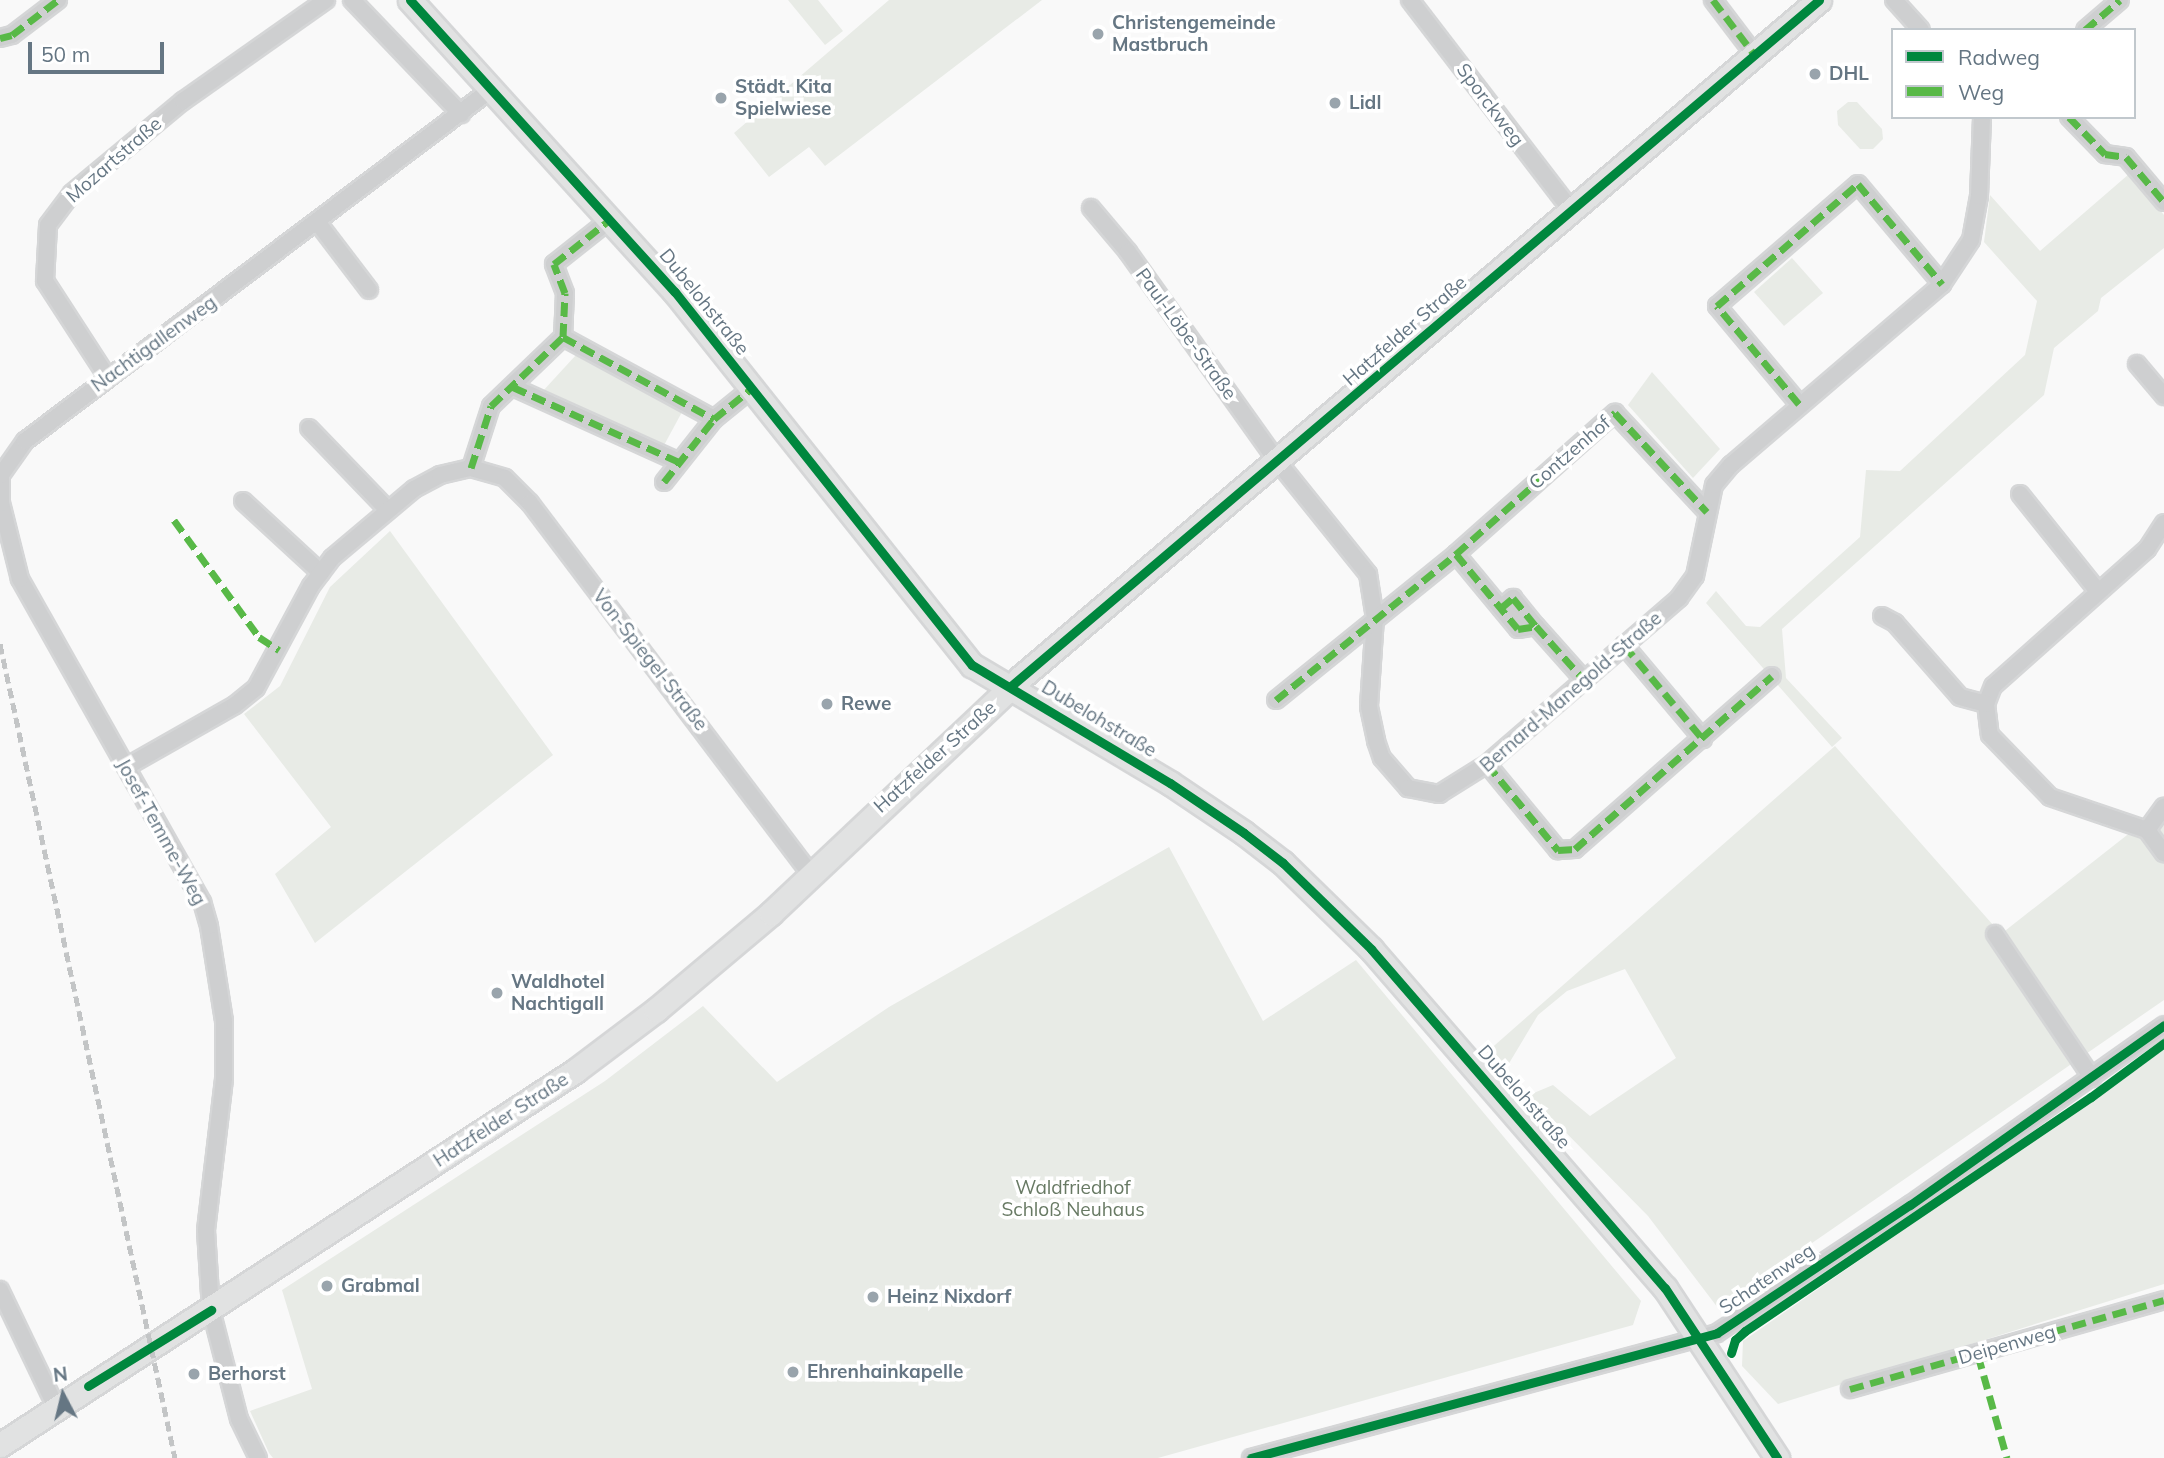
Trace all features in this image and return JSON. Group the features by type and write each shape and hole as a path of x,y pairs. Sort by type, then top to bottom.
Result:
{"street":[{"path":"0,38 12,35 58,0"},
{"name":"Mozartstraße","path":"107,378 45,281 48,225 72,193 183,101 326,0"},
{"path":"352,0 461,114"},
{"name":"Dubelohstraße","path":"410,0 612,218 972,665 1012,686 1235,827 1324,902 1628,1243 1701,1336 1777,1458"},
{"name":"Sporckweg","path":"1410,0 1571,210"},
{"path":"1713,0 1754,54"},
{"name":"Hatzfelder Straße","path":"0,1445 211,1311 593,1059 729,951 1012,686 1819,0"},
{"path":"1894,0 1919,28"},
{"path":"2087,28 2120,0"},
{"name":"Nachtigallenweg","path":"1,475 25,441 318,223 493,88"},
{"name":"Bernard-Manegold-Straße","path":"1278,462 1368,574 1375,618 1369,707 1382,758 1408,788 1439,794 1487,764 1679,598 1695,576 1714,485 1731,465 1799,404 1942,284 1971,240 1979,196 1982,119"},
{"path":"2071,119 2105,154 2126,158 2164,202"},
{"path":"1799,404 1717,306 1858,184 1942,284"},
{"name":"Paul-Löbe-Straße","path":"1091,208 1128,252 1278,462"},
{"path":"126,767 235,705 256,688 321,573 388,510 440,475 471,468 491,405 563,337 565,293 554,264 612,218"},
{"path":"318,223 369,290"},
{"path":"563,337 714,419"},
{"path":"2137,364 2164,396"},
{"path":"513,387 679,462"},
{"path":"664,482 714,419 751,389"},
{"name":"Contzenhof","path":"1375,618 1456,554 1615,413 1707,512"},
{"path":"309,428 388,510"},
{"name":"Von-Spiegel-Straße","path":"471,468 505,478 530,503 811,875"},
{"name":"Josef-Temme-Weg","path":"1,475 1,503 20,579 201,902 220,986 224,1078 206,1230 211,1311 239,1419 258,1458"},
{"path":"2020,494 2097,590"},
{"path":"243,501 321,573"},
{"path":"2164,523 2147,549 2097,590 1993,686 1986,704 1990,735 2050,797 2147,830 2164,853"},
{"path":"1456,554 1518,629 1536,626 1585,681"},
{"path":"1882,616 1895,624 1960,697 1986,704"},
{"path":"1276,700 1375,618"},
{"path":"1624,645 1703,739"},
{"path":"1487,764 1558,849 1575,849 1772,676"},
{"path":"2147,830 2164,807"},
{"path":"1995,934 2092,1078"},
{"name":"Schatenweg","path":"1251,1458 1725,1329 2092,1078 2164,1025"},
{"path":"0,1290 56,1407"},
{"name":"Deipenweg","path":"1850,1389 2164,1300"},
{"path":"1310,1442 1316,1458"}],"green space":[{"path":"788,0 818,0 843,31 825,45"},
{"path":"889,0 1042,0 825,166 809,147 769,177 734,133"},
{"path":"1848,102 1857,102 1882,129 1883,139 1873,149 1860,149 1838,125 1837,111"},
{"path":"2129,174 2164,215 2164,248 2101,298 2098,311 2054,348 2044,395 1782,629 1786,678 1842,738 1832,747 1706,603 1716,591 1746,626 1760,627 1860,537 1866,470 1900,471 2025,355 2037,301 1984,242 1990,195 2040,251"},
{"path":"1792,258 1823,293 1784,326 1754,292"},
{"path":"576,355 682,412 662,449 542,392"},
{"path":"1652,372 1720,449 1693,478 1628,405"},
{"path":"390,531 553,755 315,943 275,874 331,827 244,714 280,686 330,587"},
{"path":"1835,746 2001,934 2164,806 2164,1000 1718,1308 1648,1216 1529,1095 1553,1085 1590,1116 1676,1058 1625,969 1567,991 1538,1015 1505,1070 1487,1052"},
{"name":"Waldfriedhof Schloß Neuhaus","path":"1169,847 1263,1021 1356,960 1641,1301 1633,1325 1158,1458 273,1458 269,1453 250,1411 312,1389 282,1290 605,1081 703,1006 777,1082 889,1007"},
{"path":"2164,1049 2164,1284 1778,1404 1742,1366 1743,1341"}],"railway":[{"path":"0,644 175,1458"}],"marked path":[{"path":"0,38 12,35 58,0"},
{"path":"1713,0 1754,54"},
{"path":"2087,28 2120,0"},
{"path":"2071,119 2105,154 2126,157 2164,202"},
{"path":"1799,404 1717,306 1858,184 1942,284"},
{"path":"471,468 491,406 563,337 565,293 554,264 612,218"},
{"path":"563,337 714,419"},
{"path":"513,387 679,462"},
{"path":"664,482 714,419 751,389"},
{"path":"1276,700 1456,554 1615,413 1707,512"},
{"path":"174,520 259,637 279,650"},
{"path":"1456,554 1518,629 1536,626 1585,681"},
{"path":"1501,608 1513,598 1536,626"},
{"path":"1624,645 1703,739"},
{"path":"1487,764 1558,850 1575,849 1772,676"},
{"path":"1850,1389 2164,1300"},
{"path":"1978,1355 2007,1458"}],"cycle path":[{"path":"410,0 675,292 972,665 1170,783 1244,833 1283,863 1371,949 1665,1288 1777,1458"},
{"path":"1011,686 1819,0"},
{"path":"1251,1458 1717,1333 1910,1205 2164,1025"},
{"path":"1731,1353 1735,1340 1745,1331 2091,1097 2164,1043"},
{"path":"88,1386 211,1310"}],"place":[{"name":"Christengemeinde Mastbruch","path":"1098,34"},
{"name":"DHL","path":"1815,74"},
{"name":"Städt. Kita Spielwiese","path":"721,98"},
{"name":"Lidl","path":"1335,103"},
{"name":"Rewe","path":"827,704"},
{"name":"Waldhotel Nachtigall","path":"497,993"},
{"name":"Grabmal","path":"327,1286"},
{"name":"Heinz Nixdorf","path":"873,1297"},
{"name":"Ehrenhainkapelle","path":"793,1372"},
{"name":"Berhorst","path":"194,1374"}]}
